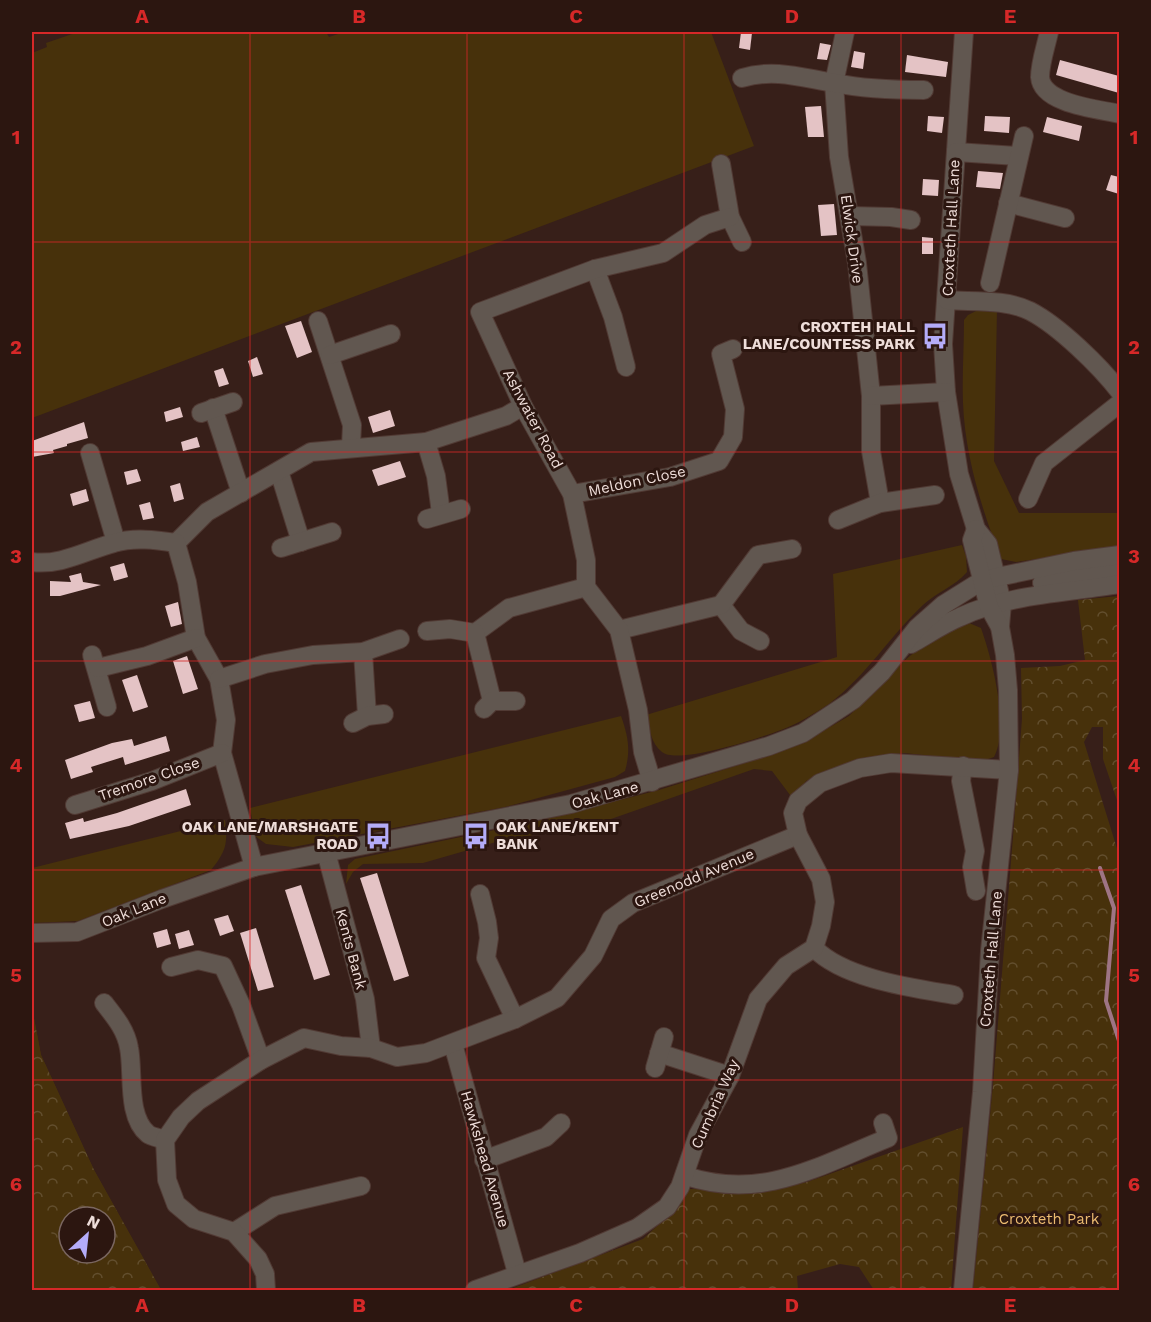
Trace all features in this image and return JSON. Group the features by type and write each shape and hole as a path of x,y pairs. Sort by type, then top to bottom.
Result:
{"street":[{"name":"Elwick Drive","path":"845,32 834,83 839,157 850,216 871,396 871,451 880,503"},
{"name":"Croxteth Hall Lane","path":"963,1290 982,1092 990,951 1009,770 1008,690 1000,627 994,591 972,540 976,529 959,474 946,392 943,344 964,32"},
{"path":"1049,32 1040,77 1043,89 1054,98 1119,114"},
{"path":"742,78 753,74 795,74 834,83 882,89 924,90"},
{"path":"996,275 1017,156 1024,136"},
{"path":"956,152 1017,156"},
{"path":"721,164 730,217 742,242"},
{"path":"1008,203 1067,220"},
{"path":"850,216 911,220"},
{"name":"Ashwater Road","path":"586,587 586,560 572,494 523,406 480,312 595,269 663,253 705,225 730,217"},
{"path":"595,269 613,317 626,367"},
{"path":"947,300 1006,304 1030,311 1100,366 1119,392"},
{"path":"318,321 352,425 351,446"},
{"path":"330,356 392,334"},
{"name":"Meldon Close","path":"572,494 670,477 719,461 733,437 735,409 721,354 733,349"},
{"path":"871,396 946,392"},
{"path":"233,402 207,411 241,493"},
{"path":"1028,499 1044,463 1119,404"},
{"path":"176,543 207,512 311,452 351,446 426,442 506,416 523,406"},
{"path":"426,442 436,476 434,516 461,509"},
{"path":"90,453 116,542"},
{"path":"279,471 301,542"},
{"path":"838,520 880,503 935,495"},
{"path":"281,548 332,532"},
{"path":"32,562 71,558 116,542 150,539 176,543"},
{"path":"176,543 187,582 196,638 219,679 226,720 222,753 255,867"},
{"path":"619,630 721,605 758,555 792,549"},
{"path":"994,591 1074,561 1119,555"},
{"path":"994,591 1105,572 1119,572"},
{"path":"994,591 1036,595 1119,584"},
{"path":"427,631 450,629 475,633 509,608 586,587 619,630 638,710 643,752 652,782"},
{"name":"Oak Lane","path":"904,647 961,616 994,591"},
{"name":"Oak Lane","path":"32,933 77,932 162,898 255,867 559,807 652,782 803,733 853,700 904,647 917,628 943,605 994,591"},
{"path":"721,605 741,631 760,641"},
{"path":"475,633 488,705 516,701"},
{"path":"107,707 95,662 147,656 196,638"},
{"path":"219,679 265,664 294,658 363,652 400,639"},
{"path":"363,652 368,718"},
{"name":"Tremore Close","path":"75,805 152,781 222,753"},
{"path":"954,995 910,996 828,961 814,948 825,902 821,879 798,835 793,813 798,801 820,783 860,768 891,763 1009,770"},
{"path":"963,766 961,781 975,851 972,867 976,891"},
{"name":"Greenodd Avenue","path":"165,1140 180,1117 198,1101 261,1060 304,1038 341,1046 371,1048 397,1057 426,1053 515,1019 557,998 592,956 611,919 633,903 798,835"},
{"name":"Kents Bank","path":"326,852 365,999 371,1048"},
{"path":"480,894 488,930 486,958 515,1019"},
{"name":"Cumbria Way","path":"475,1290 517,1273 580,1253 637,1228 667,1207 686,1176 698,1135 730,1076 758,999 786,966 814,948"},
{"path":"171,967 198,960 223,966 242,1005 261,1060"},
{"path":"104,1003 123,1029 130,1048 133,1099 140,1123 148,1135 165,1140 167,1180 176,1204 194,1219 234,1232 258,1258 265,1274 266,1290"},
{"name":"Hawkshead Avenue","path":"453,1044 517,1273"},
{"path":"660,1053 730,1076"},
{"path":"484,1160 546,1137 561,1123"},
{"path":"686,1176 714,1185 754,1185 784,1180 888,1138 883,1123"},
{"path":"234,1232 274,1206 361,1186"}],"green space":[{"path":"78,32 326,32 329,37 344,32 711,32 754,146 32,418 32,53 47,47 46,43"},
{"path":"978,310 997,310 994,461 1019,513 1119,513 1119,547 1016,562 1001,559 976,482 964,423 964,320"},
{"path":"962,545 966,556 967,572 957,582 923,605 855,681 829,704 787,728 719,749 671,755 662,752 655,745 646,715 837,657 833,574"},
{"name":"Croxteth Park","path":"1119,596 1119,806 1103,759 1103,727 1092,727 1084,742 1119,855 1119,1290 973,1290 993,1085 1013,837 1022,719 1021,668 1060,666 1085,660 1078,600"},
{"path":"969,623 981,628 998,693 1000,729 994,757 982,761 904,753 862,758 806,781 787,810 790,795 772,771 754,769 611,819 574,828 503,840 423,863 363,864 353,872 346,884 348,865 355,859 538,821 659,790 804,742 849,716 898,666 929,640"},
{"path":"621,716 627,737 628,756 625,771 615,777 505,807 293,847 266,844 255,836 250,808"},
{"path":"225,820 225,847 211,870 78,921 32,923 32,868"},
{"path":"32,1008 41,1055 94,1170 114,1205 57,1205 57,1265 117,1265 117,1211 161,1290 32,1290"},
{"path":"32,1008 41,1055 94,1170 114,1205 57,1205 57,1244 32,1197"},
{"name":"Croxteth Park","path":"963,1127 951,1290 874,1290 859,1267 840,1264 797,1276 798,1290 508,1290 643,1239 679,1206 688,1189 775,1190 807,1182"},
{"path":"117,1211 161,1290 88,1290 87,1283 72,1265 117,1265"}],"building":[{"path":"741,32 752,33 750,50 739,48"},
{"path":"820,43 831,45 827,60 817,59"},
{"path":"854,51 865,53 863,69 851,67"},
{"path":"907,55 948,62 946,77 905,72"},
{"path":"1060,60 1119,76 1119,93 1056,75"},
{"path":"821,106 824,137 808,137 805,107"},
{"path":"928,116 944,117 942,133 927,131"},
{"path":"985,116 1010,117 1009,133 984,131"},
{"path":"1047,117 1082,126 1079,141 1043,132"},
{"path":"978,171 1003,173 1000,189 976,187"},
{"path":"1111,175 1119,177 1119,194 1106,190"},
{"path":"923,179 939,180 938,196 922,195"},
{"path":"834,204 837,235 821,236 818,205"},
{"path":"922,237 933,238 933,254 922,254"},
{"path":"301,321 312,352 297,358 285,326"},
{"path":"257,357 263,374 253,377 248,361"},
{"path":"223,368 229,384 219,387 214,371"},
{"path":"180,407 183,417 166,422 164,412"},
{"path":"390,410 395,426 373,433 368,417"},
{"path":"84,422 88,438 53,450 54,453 32,457 32,441"},
{"path":"197,437 200,447 183,451 181,442"},
{"path":"400,461 406,477 378,486 372,470"},
{"path":"137,469 141,481 127,485 124,472"},
{"path":"180,483 184,499 174,502 170,486"},
{"path":"86,489 89,501 73,506 70,494"},
{"path":"150,502 154,518 143,520 139,505"},
{"path":"124,563 128,577 114,581 110,567"},
{"path":"81,573 83,582 101,585 60,596 50,596 50,581 71,582 69,576"},
{"path":"178,602 182,624 171,627 165,606"},
{"path":"187,656 198,689 183,694 173,661"},
{"path":"137,675 148,707 133,712 122,680"},
{"path":"90,701 95,718 79,722 74,705"},
{"path":"166,736 170,751 125,765 123,757 91,767 93,772 71,779 65,760 112,743 132,739 134,746"},
{"path":"186,789 191,805 129,826 70,839 65,823 83,818 84,822 117,813"},
{"path":"377,873 409,976 394,981 360,878"},
{"path":"301,885 330,975 314,980 285,890"},
{"path":"228,915 234,931 220,936 214,919"},
{"path":"256,928 274,987 258,991 240,933"},
{"path":"167,929 171,944 157,948 153,933"},
{"path":"189,930 194,945 179,949 175,934"}],"waterway":[{"path":"1100,868 1114,908 1106,1001 1120,1044"}],"place":[{"name":"CROXTEH HALL LANE/COUNTESS PARK","path":"935,336"},
{"name":"OAK LANE/MARSHGATE ROAD","path":"378,836"},
{"name":"OAK LANE/KENT BANK","path":"476,836"}]}
